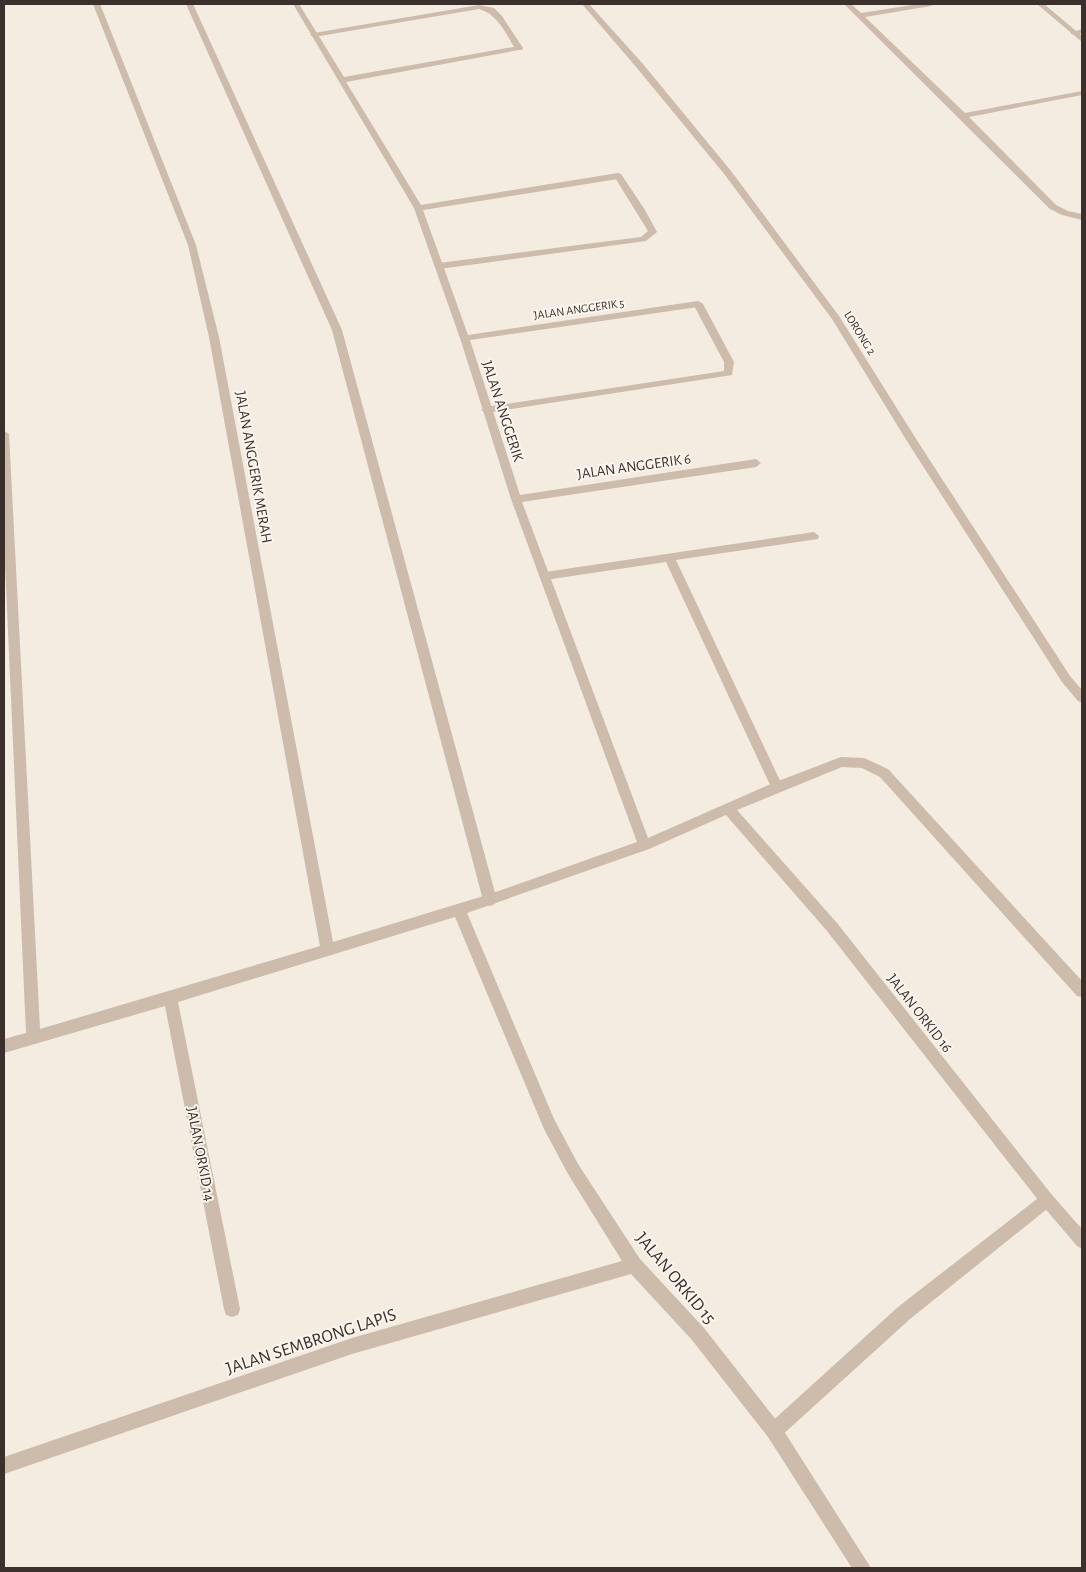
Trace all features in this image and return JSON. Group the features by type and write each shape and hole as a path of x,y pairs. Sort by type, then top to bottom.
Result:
{"street":[{"name":"JALAN ANGGERIK MERAH","path":"96,4 192,245 212,328 328,950"},
{"path":"189,4 337,330 490,900"},
{"name":"JALAN ANGGERIK","path":"296,4 418,208 465,338 486,410 516,499 644,845"},
{"name":"LORONG 2","path":"585,4 640,66 728,173 836,318 1066,679 1082,698"},
{"path":"847,4 963,116 1053,207 1065,213 1082,217"},
{"path":"859,16 931,4"},
{"path":"1040,4 1082,40"},
{"path":"314,35 480,7 491,10 499,18 518,48 342,80"},
{"path":"1074,33 1082,31"},
{"path":"963,116 1082,93"},
{"path":"418,208 618,176 653,232 643,239 439,266"},
{"name":"JALAN ANGGERIK 5","path":"465,338 698,304 729,362 728,373 486,410"},
{"path":"4,434 33,1037"},
{"name":"JALAN ANGGERIK 6","path":"516,499 756,464"},
{"path":"545,576 814,536"},
{"path":"668,558 777,787"},
{"path":"4,1046 170,998 490,900 644,845 777,787 841,762 864,763 884,773 1082,991"},
{"name":"JALAN ORKID 16","path":"728,809 832,927 1047,1200 1082,1241"},
{"name":"JALAN ORKID 15","path":"459,910 549,1124 572,1169 634,1264 698,1334 774,1431 862,1568"},
{"name":"JALAN ORKID 14","path":"170,998 232,1309"},
{"path":"774,1431 904,1313 1047,1200"},
{"name":"JALAN SEMBRONG LAPIS","path":"4,1466 352,1346 634,1264"}]}
